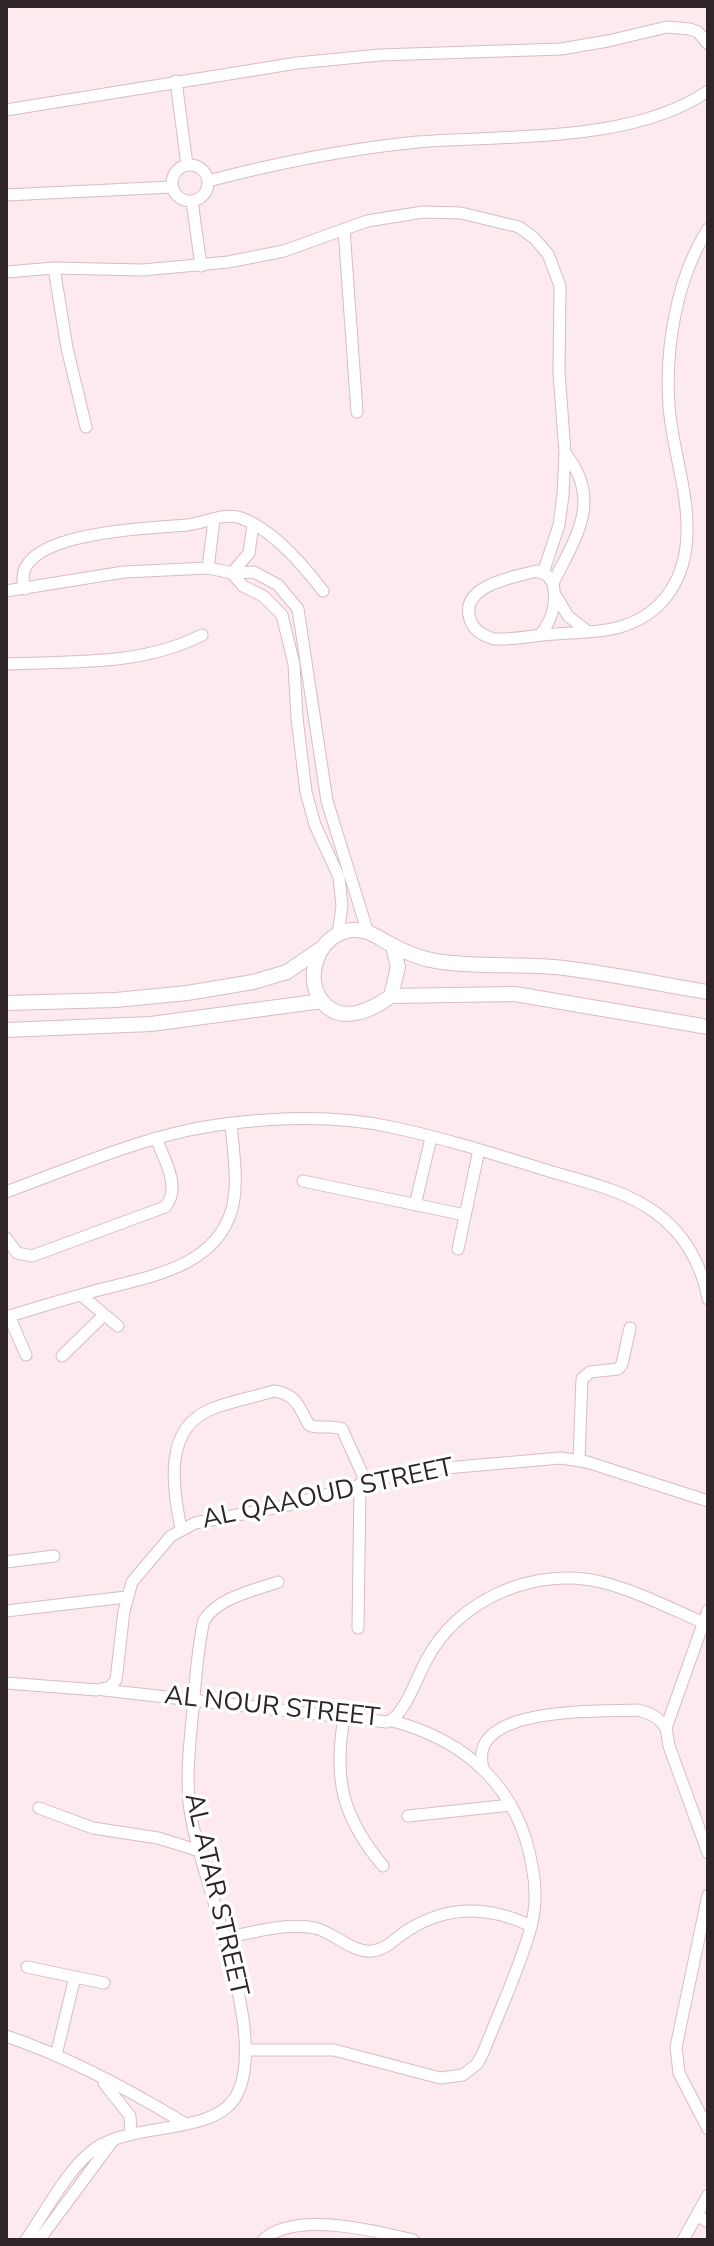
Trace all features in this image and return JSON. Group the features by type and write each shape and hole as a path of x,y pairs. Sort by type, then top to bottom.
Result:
{"street":[{"path":"6,110 338,58 561,49 674,26 698,32 708,44"},
{"path":"176,81 187,165"},
{"path":"208,181 286,162 355,150 418,142 556,134 627,123 677,109 708,91"},
{"path":"187,165 201,169 208,181 204,194 192,201 179,198 172,187 175,173 187,165"},
{"path":"6,195 172,187"},
{"path":"192,201 201,266"},
{"path":"6,272 54,268 143,270 201,266 284,251 386,216 423,212 451,212 510,223 527,232 554,264 560,286 559,372 565,453 559,525 543,573"},
{"path":"344,229 357,412"},
{"path":"587,631 568,616 543,573 536,571 488,585 474,598 469,616 478,631 489,638 500,639 613,629 646,615 671,590 683,570 687,523 672,428 669,363 685,281 708,229"},
{"path":"54,268 67,348 86,427"},
{"path":"540,635 552,616 554,590 578,535 585,505 580,478 565,453"},
{"path":"25,589 22,577 33,555 64,544 119,530 196,524 232,516 253,525 293,556 323,591"},
{"path":"208,568 214,520"},
{"path":"232,573 249,553 253,525"},
{"path":"6,591 124,572 208,568 232,573 254,572 278,585 298,609 327,801 367,930"},
{"path":"232,573 243,586 263,596 282,615 294,664 306,792 315,825 339,877 342,906 338,934"},
{"path":"282,615 298,609"},
{"path":"6,664 132,658 163,651 202,635"},
{"path":"297,718 313,719"},
{"path":"6,1003 128,999 253,982 287,972 348,930 367,930 393,946 434,961 562,968 708,992"},
{"path":"391,996 398,967 393,946"},
{"path":"319,949 315,976 322,1001 338,1012 353,1014 375,1007 391,996 515,994 708,1027"},
{"path":"515,994 519,966"},
{"path":"6,1030 151,1024 322,1001"},
{"path":"6,1192 156,1138 231,1123 271,1119 345,1120 391,1127 619,1193 647,1206 671,1225 690,1249 703,1277 708,1299"},
{"path":"26,1355 8,1317 168,1272 184,1264 216,1239 229,1218 235,1195 231,1123"},
{"path":"6,1238 17,1253 32,1256 165,1207 173,1195 173,1187 156,1138"},
{"path":"415,1205 431,1138"},
{"path":"458,1249 479,1150"},
{"path":"303,1181 465,1215"},
{"path":"81,1295 118,1326"},
{"path":"62,1356 104,1315"},
{"path":"579,1459 582,1379 590,1372 618,1369 622,1364 630,1328"},
{"path":"181,1529 173,1469 180,1437 199,1416 212,1409 274,1391 285,1393 295,1399 309,1425 342,1429 363,1483 358,1628"},
{"name":"AL QAAOUD STREET","path":"104,1690 116,1680 126,1597 132,1582 161,1546 181,1529 195,1523 285,1506 411,1471 561,1458 579,1459 708,1501"},
{"path":"6,1562 54,1556"},
{"name":"AL NOUR STREET","path":"104,1690 379,1723 393,1721 441,1638 473,1607 514,1586 558,1578 603,1583 646,1597 702,1622"},
{"name":"AL ATAR STREET","path":"184,2123 211,2119 227,2108 242,2079 246,2050 245,2025 189,1802 188,1778 200,1636 211,1609 278,1582"},
{"path":"6,1611 126,1597"},
{"path":"708,1610 666,1728 669,1746 708,1853"},
{"path":"6,1683 104,1690"},
{"path":"483,1769 480,1758 488,1736 497,1728 530,1718 637,1710 649,1712 666,1728"},
{"path":"344,1718 338,1750 339,1782 357,1832 383,1866"},
{"path":"246,2050 334,2050 440,2078 463,2075 477,2064 483,2053 531,1926 535,1901 530,1851 511,1805 483,1769 442,1738 393,1721"},
{"path":"408,1816 511,1805"},
{"path":"39,1808 93,1828 158,1838 200,1851"},
{"path":"708,1895 676,2047 679,2073 708,2129"},
{"path":"224,1938 302,1926 330,1933 355,1948 369,1952 383,1948 421,1922 458,1911 495,1912 531,1926"},
{"path":"27,1967 104,1983"},
{"path":"56,2055 75,1977"},
{"path":"6,2036 56,2055 184,2123"},
{"path":"98,2077 130,2116 131,2134"},
{"path":"26,2240 79,2164 98,2146 131,2134 184,2123"},
{"path":"44,2238 114,2139"},
{"path":"683,2240 702,2218 708,2195"},
{"path":"263,2240 286,2229 308,2226 354,2226 413,2240"},
{"path":"346,2240 354,2226"}]}
